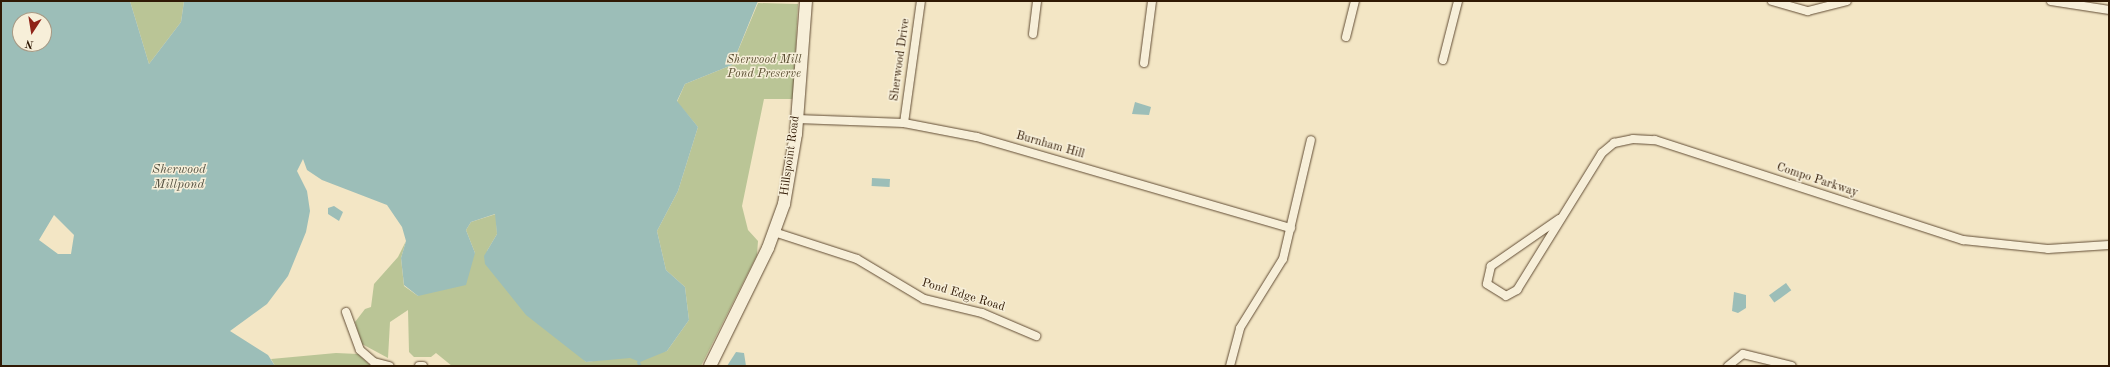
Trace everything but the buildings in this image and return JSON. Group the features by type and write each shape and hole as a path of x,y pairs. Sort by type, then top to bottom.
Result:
{"street":[{"name":"Hillspoint Road","path":"710,366 774,232 792,170 806,1"},
{"name":"Sherwood Drive","path":"904,123 921,1"},
{"path":"1034,34 1037,1"},
{"path":"1144,63 1152,1"},
{"path":"1346,37 1355,1"},
{"path":"1443,60 1458,1"},
{"path":"1772,1 1808,10 1847,1"},
{"path":"2051,1 2109,10"},
{"name":"Burnham Hill","path":"797,119 904,123 977,137 1290,228"},
{"name":"Compo Parkway","path":"1559,219 1491,266 1487,284 1500,294 1513,293 1602,153 1614,143 1633,139 1654,140 1963,240 2048,249 2109,245"},
{"path":"1230,366 1240,328 1280,265 1311,140"},
{"name":"Pond Edge Road","path":"774,232 857,259 924,299 982,313 1036,336"},
{"path":"346,312 360,350 374,362 389,366"},
{"path":"1728,366 1743,354 1792,366"}],"green space":[{"path":"130,1 184,1 181,22 149,64"},
{"name":"Sherwood Mill Pond Preserve","path":"758,3 798,4 793,99 764,99 742,206 748,230 758,241 757,255 701,366 452,366 436,353 431,357 414,357 409,352 408,310 390,322 388,358 362,344 355,322 365,309 371,307 374,284 398,257 406,241 401,258 404,286 418,296 475,253 466,230 471,222 496,214 497,234 487,251 586,362 667,351 689,320 685,287 666,270 657,231 678,191 698,127 677,102 685,84 732,65"},
{"path":"336,353 358,354 371,366 275,366 271,359"}],"water":[{"name":"Sherwood Millpond","path":"1,1 130,1 149,64 181,22 184,1 758,1 732,65 685,84 677,101 698,127 678,191 657,231 666,270 685,287 689,320 667,351 640,362 630,358 586,362 526,315 485,264 484,256 497,234 495,214 471,222 466,230 475,253 466,285 418,296 404,285 401,258 406,241 402,227 387,205 322,180 307,170 303,159 297,171 307,191 310,211 306,232 288,276 267,304 230,331 268,355 275,366 1,366","holes":["54,215 74,235 71,254 58,254 39,240"]},
{"path":"1135,102 1151,107 1149,115 1132,114"},
{"path":"872,178 890,179 890,187 872,186"},
{"path":"334,206 343,212 339,221 328,214 328,208"},
{"path":"1786,283 1791,290 1774,303 1769,295"},
{"path":"1734,292 1746,295 1746,308 1738,313 1732,311"},
{"path":"736,352 744,353 746,366 727,366"}],"waterway":[{"path":"638,362 640,366"}]}
